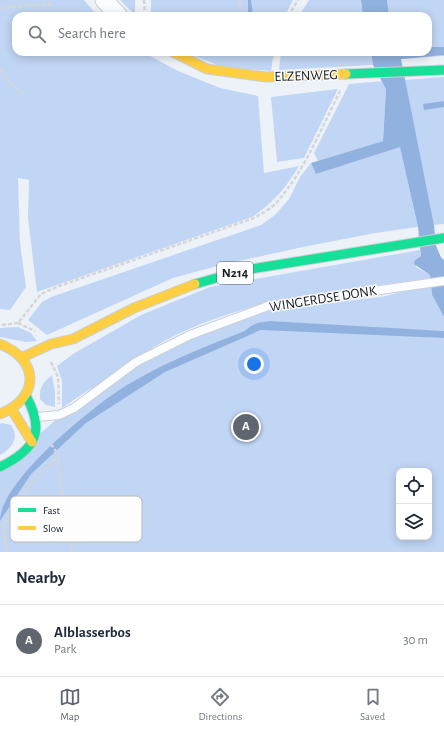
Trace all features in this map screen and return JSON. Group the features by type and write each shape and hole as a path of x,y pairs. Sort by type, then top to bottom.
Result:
{"main road":[{"name":"ELZENWEG","path":"181,56 207,69 266,78 370,72 444,70"},
{"name":"N214","path":"22,357 51,344 73,339 134,308 190,285 252,269 444,238"},
{"name":"N214","path":"63,350 73,339"},
{"path":"0,344 16,350 33,371 29,389 20,404 12,410 0,414"},
{"path":"0,467 17,460 32,442 38,430 36,417 26,396"},
{"path":"12,410 20,420 27,437 32,442"}],"street":[{"path":"104,0 115,12"}],"lane":[{"name":"WINGERDSE DONK","path":"36,417 58,415 74,408 136,362 190,335 268,306 444,280"}],"path":[{"path":"144,0 145,12"},
{"path":"240,0 241,12"},
{"path":"290,12 298,0"},
{"path":"0,8 53,4"},
{"path":"0,69 10,83 23,94"},
{"path":"0,325 18,323 41,294 59,286 254,218 267,211 277,202 304,164 348,74"},
{"path":"50,444 59,456 58,468 63,496"},
{"path":"23,496 35,477 59,456"},
{"path":"7,552 3,526 10,515"},
{"path":"70,542 72,552"}],"shaded area":[{"path":"0,0 84,0 94,12 12,12 12,56 150,56 176,70 220,88 258,96 264,173 299,166 289,181 266,206 252,217 37,292 28,218 29,180 18,178 20,243 26,287 10,310 0,309"},
{"path":"120,0 135,0 135,12 132,12"},
{"path":"151,0 293,0 287,12 151,12"},
{"path":"248,0 251,0 252,12 248,12"},
{"path":"309,0 361,0 362,12 302,12"},
{"path":"361,0 387,0 388,12 362,12"},
{"path":"387,0 444,0 444,56 401,59 413,56 432,56 432,12 388,12"},
{"path":"432,47 444,47 444,55 401,59 434,225 437,255 444,260 444,317 432,295 430,275 414,264 415,260 421,256 418,227 400,147 316,174 311,163 383,141 386,89 373,65 372,56 432,56"},
{"path":"195,56 273,56 271,71 222,67"},
{"path":"281,56 372,56 373,65 279,70"},
{"path":"444,77 444,224 434,225 404,80"},
{"path":"384,81 386,89 383,141 318,161 314,153 349,84"},
{"path":"338,89 304,158 277,162 271,97"},
{"path":"444,101 444,107 424,110 423,104"},
{"path":"400,146 418,227 375,233 303,247 221,265 173,278 47,335 28,320 42,302 51,297 261,225 275,215 289,199 300,177 311,163 316,174"},
{"path":"420,250 421,256 415,260 416,267 430,275 431,278 323,293 252,308 218,318 184,331 152,348 174,345 246,316 279,309 381,297 409,290 431,287 432,295 444,317 444,331 422,330 425,337 444,338 444,552 0,552 0,469 93,387 62,408 62,381 57,366 73,354 141,315 210,287","holes":["270,321 317,324 276,330 261,330 254,333 232,336"]},
{"path":"270,321 444,331 444,338 261,330 165,372 86,423 31,474 16,496 10,496 10,506 0,521 4,505 15,486 31,466 93,409 140,377 195,351 240,333 261,322"},
{"path":"18,327 31,333 37,341 26,342 0,337 0,328"},
{"path":"52,375 55,392 55,407 46,405 40,399 42,386"},
{"path":"0,424 11,425 14,430 15,438 11,446 0,455"}],"waterway":[{"path":"434,247 444,270"}],"traffic: fast":[{"path":"346,74 444,70"},
{"path":"195,284 245,270 444,238"},
{"path":"0,467 22,454 34,439 36,430 35,420 26,396"}],"traffic: slow":[{"path":"181,56 207,69 266,77 346,74"},
{"path":"23,357 51,344 73,339 134,308 195,284"},
{"path":"0,344 13,351 22,359 28,369 30,379 28,389 22,399 13,407 0,414"},
{"path":"12,410 32,442"}],"place":[{"name":"Alblasserbos","path":"246,427"}]}
